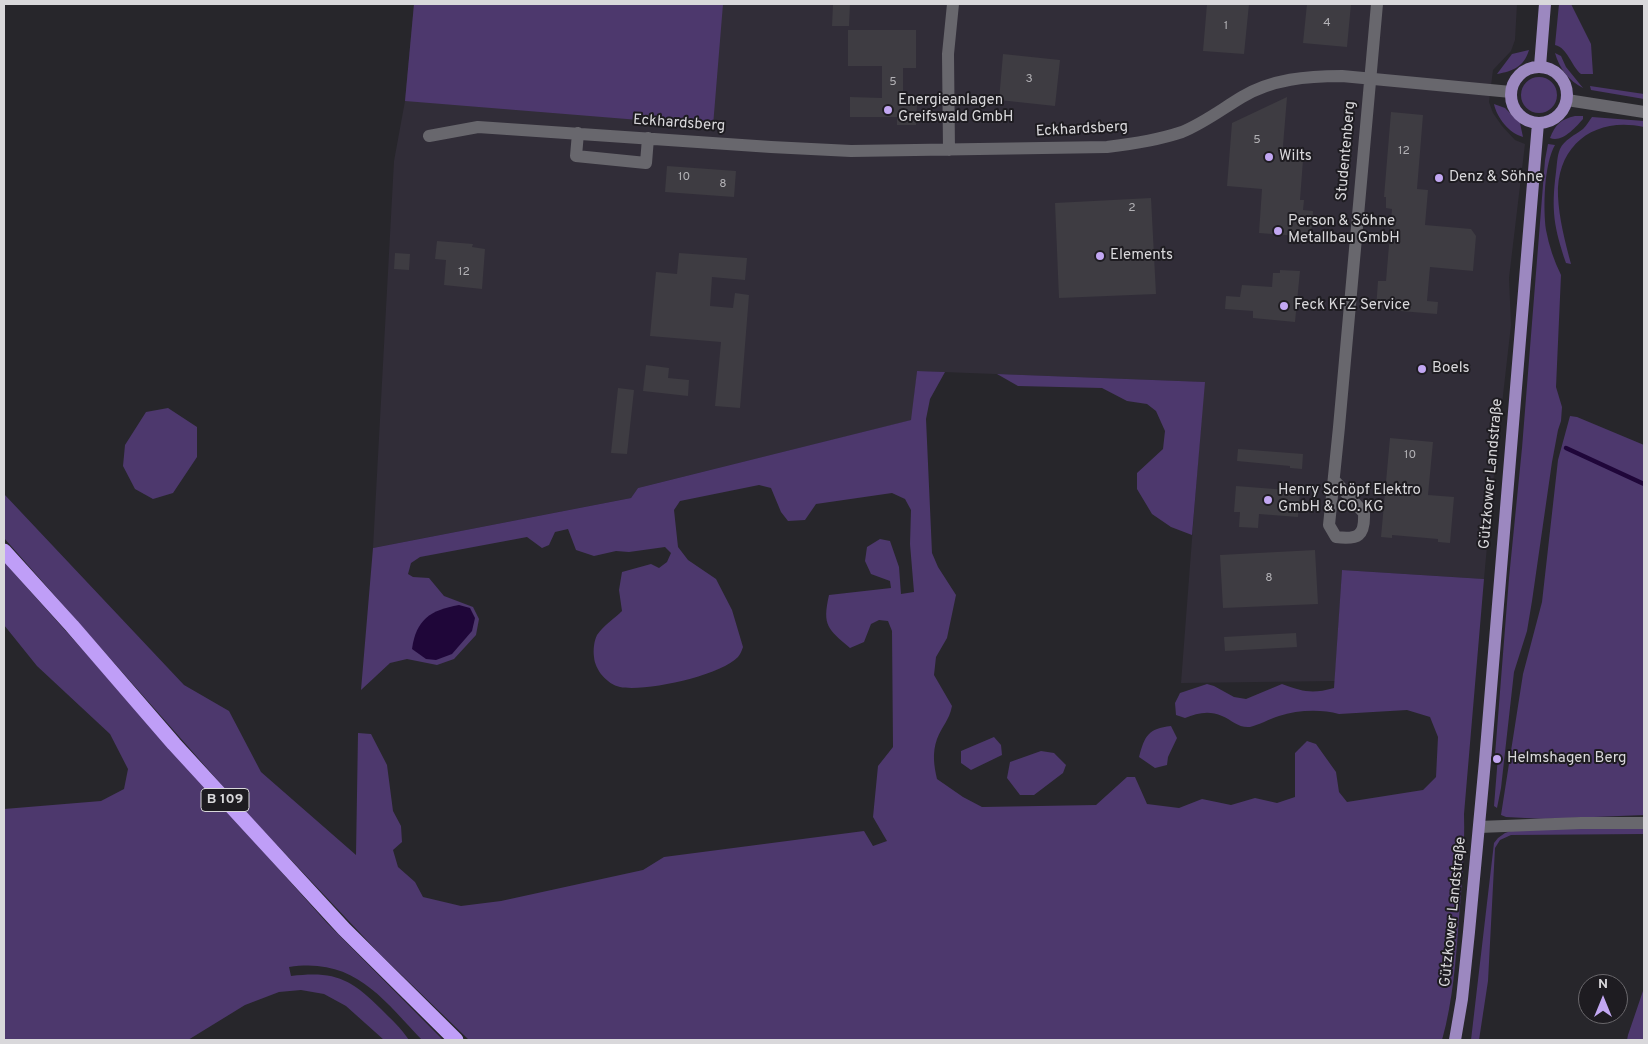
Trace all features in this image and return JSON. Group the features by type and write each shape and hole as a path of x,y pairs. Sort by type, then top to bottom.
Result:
{"highway":[{"name":"B 109","path":"4,551 174,744 344,929 456,1040"}],"main road":[{"path":"1540,66 1545,4"},
{"path":"1540,66 1548,68 1561,77 1566,84 1567,100 1560,114 1546,122 1538,123 1529,121 1521,116 1515,109 1511,92 1518,76 1524,71 1540,66"},
{"name":"Gützkower Landstraße","path":"1455,1040 1462,999 1479,827 1538,123"}],"street":[{"path":"949,150 948,54 953,4"},
{"name":"Studentenberg","path":"1334,480 1377,4"},
{"name":"Eckhardsberg","path":"430,136 478,127 851,151 1107,147 1135,144 1183,131 1208,119 1251,92 1290,79 1342,76 1511,92"},
{"path":"1567,100 1644,112"},
{"path":"578,133 576,156 646,163 648,138"},
{"name":"Gützkower Landstraße","path":"1479,827 1581,823 1644,823"}],"shaded area":[{"path":"414,4 1517,4 1515,40 1511,51 1493,70 1489,102 1493,113 1502,126 1515,140 1525,144 1509,278 1511,325 1484,579 1342,570 1335,681 1181,683 1204,382 917,371 912,420 638,488 631,498 373,548 394,161 405,101"},
{"path":"414,4 723,4 713,126 405,101"},
{"path":"1559,4 1571,4 1591,44 1593,74 1581,74 1566,53 1555,45"},
{"path":"1529,50 1527,56 1517,67 1497,74 1512,54"},
{"path":"1555,53 1561,56 1566,67 1583,88 1573,82 1565,73"},
{"path":"1539,77 1546,78 1552,82 1556,88 1556,102 1552,108 1546,112 1539,113 1532,112 1526,108 1522,102 1521,95 1522,88 1526,82 1532,78"},
{"path":"1590,86 1644,94 1644,99 1591,90"},
{"path":"1494,104 1505,108 1520,123 1523,137 1513,132 1504,124"},
{"path":"1575,116 1583,116 1583,119 1564,137 1550,138 1559,123"},
{"path":"1592,117 1644,121 1644,127 1626,125 1610,126 1595,130 1582,138 1572,148 1564,162 1559,178 1558,196 1571,264 1566,263 1555,219 1554,197 1557,160 1562,146 1567,140 1583,129"},
{"path":"1548,144 1555,145 1551,153 1545,186 1545,210 1546,230 1554,259 1561,275 1556,387 1562,407 1561,421 1552,462 1527,631 1514,672 1497,808 1494,806 1498,756 1495,755 1545,160"},
{"path":"917,371 945,372 930,399 926,419 932,553 938,567 956,595 947,638 936,657 934,675 952,706 935,744 935,769 937,779 963,797 982,807 1096,805 1127,777 1135,777 1147,804 1179,808 1202,799 1231,805 1255,798 1277,803 1295,797 1295,753 1307,741 1316,744 1336,772 1339,792 1347,802 1423,790 1436,777 1438,737 1430,717 1407,710 1339,714 1325,711 1309,711 1293,712 1246,727 1212,713 1185,718 1176,715 1175,703 1180,693 1207,684 1234,697 1246,699 1282,684 1308,691 1334,688 1342,570 1484,579 1464,814 1463,866 1457,948 1451,995 1442,1040 469,1040 379,953 243,809 4,538 4,494 184,685 229,711 261,772 356,855 358,733 371,734 387,765 393,811 401,826 402,842 393,850 398,867 415,882 423,897 461,906 501,901 643,870 664,857 864,831 873,846 887,841 873,817 878,766 893,747 892,631 888,621 879,620 871,624 864,642 850,648 832,631 826,614 829,595 891,588 890,581 871,574 865,561 867,547 880,539 890,541 899,567 901,594 914,592 910,544 911,510 905,499 892,493 816,504 805,520 788,521 781,512 771,488 759,485 680,501 674,510 678,547 688,560 716,579 732,610 743,647 738,657 729,664 715,670 682,681 646,687 620,687 606,680 595,662 594,646 597,635 622,611 619,590 622,572 651,564 659,568 667,562 671,553 665,547 629,552 616,551 594,556 576,550 568,529 555,532 549,545 542,548 527,537 420,557 411,563 408,574 413,577 429,578 444,596 473,607 479,619 476,635 454,659 437,665 407,659 390,663 361,690 373,548 631,498 638,488 911,420"},
{"path":"997,374 1205,382 1192,535 1171,527 1152,514 1137,489 1137,473 1163,449 1165,431 1156,411 1147,404 1127,401 1102,388 1018,386"},
{"path":"168,408 197,427 197,457 173,493 153,499 135,489 123,466 125,445 146,412"},
{"path":"1570,416 1577,417 1644,445 1644,815 1545,819 1506,817 1501,815 1523,674 1542,602 1558,460"},
{"path":"4,562 327,923 443,1040 422,1040 393,1009 365,984 332,968 312,966 289,967 291,976 330,976 350,984 370,998 409,1040 384,1040 346,1006 324,994 301,990 279,992 245,1005 188,1040 4,1040 4,809 101,801 124,789 128,769 110,734 37,666 4,625"},
{"path":"459,605 470,608 475,618 472,631 452,654 436,660 426,659 412,649 417,631 426,618 432,613"},
{"path":"1171,726 1177,738 1168,757 1167,765 1155,768 1139,757 1143,743 1152,731"},
{"path":"994,737 1001,745 1002,755 971,770 961,763 961,751"},
{"path":"1041,751 1054,753 1066,765 1063,773 1034,795 1020,795 1007,778 1010,762"},
{"path":"1644,827 1644,834 1511,835 1500,840 1495,848 1488,981 1479,1040 1471,1040 1494,843 1498,838 1514,830"},
{"path":"1644,988 1644,1040 1627,1040 1628,1035"}],"building":[{"path":"833,4 850,4 849,26 832,26"},
{"path":"1207,4 1249,4 1244,54 1203,51"},
{"path":"1307,4 1351,4 1347,47 1303,43"},
{"path":"848,30 916,30 916,68 903,68 903,103 917,103 916,125 897,125 897,117 850,117 850,97 882,98 882,66 848,66"},
{"path":"1003,54 1060,60 1055,106 999,100"},
{"path":"1287,97 1282,158 1303,160 1300,200 1304,200 1303,210 1313,211 1311,237 1259,233 1262,189 1227,186 1232,123"},
{"path":"1391,112 1423,115 1417,189 1428,190 1425,225 1471,229 1476,236 1473,271 1430,267 1427,301 1438,302 1437,314 1376,309 1378,281 1386,281 1392,209 1386,208 1386,197 1384,197"},
{"path":"667,166 736,171 734,197 665,192"},
{"path":"1151,198 1156,294 1059,298 1055,203"},
{"path":"437,241 473,244 472,247 485,249 482,289 444,285 446,260 435,259"},
{"path":"395,253 410,254 409,270 394,269"},
{"path":"679,253 747,258 745,280 712,277 710,306 733,308 735,293 749,295 740,408 715,406 721,342 650,336 656,272 677,274"},
{"path":"1280,270 1300,271 1295,322 1253,318 1253,311 1225,309 1226,296 1240,297 1242,285 1272,287 1273,273 1280,273"},
{"path":"646,365 669,368 668,378 689,380 688,396 643,391"},
{"path":"618,388 634,390 627,454 611,453"},
{"path":"1390,438 1433,442 1428,495 1454,497 1450,543 1438,542 1438,539 1392,535 1392,538 1381,537"},
{"path":"1238,449 1303,454 1302,469 1290,468 1290,466 1237,461"},
{"path":"1236,486 1300,491 1298,517 1259,514 1258,528 1239,527 1240,512 1234,512"},
{"path":"1315,550 1318,604 1223,608 1220,555"},
{"path":"1296,633 1297,647 1225,651 1224,637"}],"waterway":[{"path":"1566,448 1644,484"}],"place":[{"name":"Energieanlagen Greifswald GmbH","path":"888,110"},
{"name":"Wilts","path":"1269,157"},
{"name":"Denz & Söhne","path":"1439,178"},
{"name":"Person & Söhne Metallbau GmbH","path":"1278,231"},
{"name":"Elements","path":"1100,256"},
{"name":"Feck KFZ Service","path":"1284,306"},
{"name":"Boels","path":"1422,369"},
{"name":"Henry Schöpf Elektro GmbH & CO. KG","path":"1268,500"},
{"name":"Helmshagen Berg","path":"1497,759"}]}
